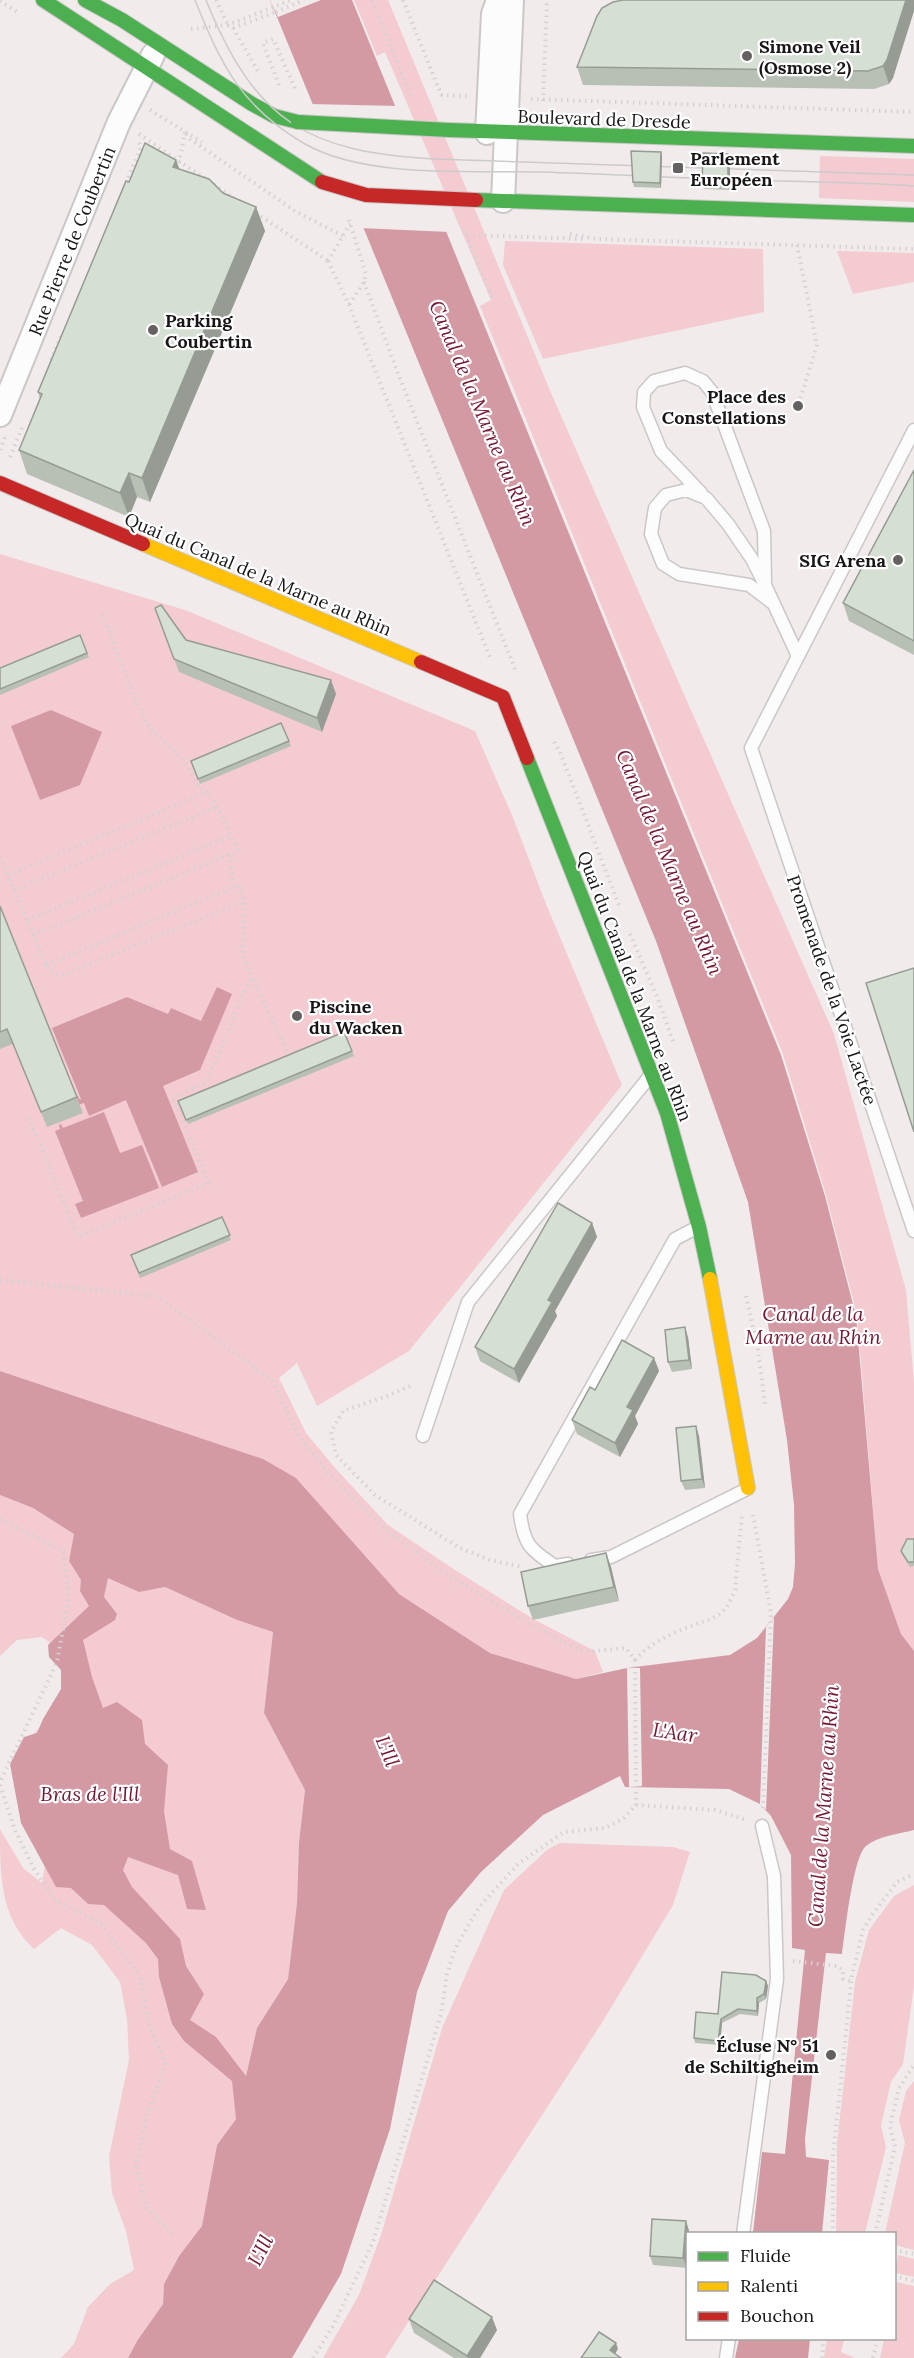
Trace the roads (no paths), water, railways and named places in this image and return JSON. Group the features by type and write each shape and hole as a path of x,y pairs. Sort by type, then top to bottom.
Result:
{"main road":[{"path":"44,0 322,182 366,195 914,214"},
{"name":"Boulevard de Dresde","path":"85,0 122,20 252,104 274,116 296,122 497,133 914,146"},
{"name":"Quai du Canal de la Marne au Rhin","path":"0,483 503,697 667,1113 699,1227 722,1339 748,1488"}],"street":[{"path":"498,0 493,14 497,133 503,201"},
{"path":"497,133 512,0"},
{"name":"Rue Pierre de Coubertin","path":"0,415 130,99 145,67 159,45"}],"lane":[{"path":"765,585 764,531 712,392 703,381 685,373 654,381 644,392 644,407 661,451 728,524 752,559 798,656"},
{"path":"798,656 914,430"},
{"path":"706,498 686,490 666,495 655,508 651,534 663,564 679,574 749,585 774,604"},
{"name":"Promenade de la Voie Lactée","path":"798,656 751,748 914,1231"},
{"path":"423,1436 468,1302 652,1072"},
{"path":"699,1227 675,1239 520,1514 523,1538 533,1552 555,1566 611,1557 748,1488"},
{"path":"743,2232 777,1979 774,1876 762,1826"},
{"path":"726,2358 729,2340"}],"water":[{"path":"270,0 352,0 781,1055 825,1196 856,1316 878,1569 901,1634 914,1651 914,1830 883,1838 866,1846 861,1853 853,1879 842,1954 826,1953 805,2139 806,2157 829,2160 822,2232 753,2232 762,2152 785,2154 805,1950 792,1948 791,1855 771,1816 760,1804 729,1789 625,1787 620,1776 543,1815 481,1872 448,1911 417,1992 390,2129 341,2274 292,2358 128,2358 163,2304 164,2284 179,2256 202,2226 217,2145 236,2119 232,2081 184,2041 172,2024 159,1977 158,1959 146,1943 104,1905 88,1904 71,1888 56,1887 21,1823 10,1764 24,1737 37,1733 61,1689 61,1670 49,1657 48,1645 89,1606 80,1591 81,1580 69,1561 74,1534 33,1508 0,1495 0,1371 263,1459 296,1478 399,1594 490,1653 576,1679 627,1668 730,1655 757,1638 788,1599 793,1587 795,1564 794,1505 787,1440 748,1202 656,941","holes":["108,1578 139,1592 165,1587 237,1620 273,1632 264,1713 305,1790 299,1842 297,1903 288,1979 257,2028 246,2076 216,2037 190,2020 204,1994 186,1966 180,1939 132,1887 123,1870 128,1857 178,1875 187,1909 206,1910 192,1861 170,1849 164,1811 168,1765 145,1744 142,1720 117,1702 103,1708 92,1677 83,1640 115,1620 117,1614 104,1597"]},
{"path":"51,710 102,732 80,785 40,800 11,726"},
{"path":"217,987 232,994 200,1070 163,1086 198,1172 162,1187 126,1100 89,1116 84,1103 78,1105 75,1097 78,1096 81,1099 52,1028 127,997 168,1014 171,1008 201,1021"},
{"path":"104,1112 120,1153 142,1145 159,1188 81,1218 75,1204 83,1201 55,1131 60,1129 61,1124 63,1128"},
{"path":"739,2340 810,2340 808,2358 735,2358"}],"tram line":[{"path":"195,0 214,45 236,83 249,100 283,130 305,144 330,155 358,163 421,170 542,172 914,186"},
{"path":"206,0 244,75 266,102 290,122 319,138 352,148 390,155 435,159 914,175"}],"place":[{"name":"Simone Veil (Osmose 2)","path":"747,56"},
{"name":"Parlement Européen","path":"678,168"},
{"name":"Parking Coubertin","path":"153,330"},
{"name":"Place des Constellations","path":"798,406"},
{"name":"SIG Arena","path":"898,560"},
{"name":"Piscine du Wacken","path":"297,1016"},
{"name":"Écluse N° 51 de Schiltigheim","path":"831,2055"}],"water label":[{"name":"Canal de la Marne au Rhin","path":"483,413"},
{"name":"Canal de la Marne au Rhin","path":"670,862"},
{"name":"Canal de la Marne au Rhin","path":"813,1324"},
{"name":"L'Aar","path":"675,1732"},
{"name":"L'Ill","path":"388,1751"},
{"name":"Bras de l'Ill","path":"90,1793"},
{"name":"Canal de la Marne au Rhin","path":"823,1806"},
{"name":"L'Ill","path":"260,2250"}]}
